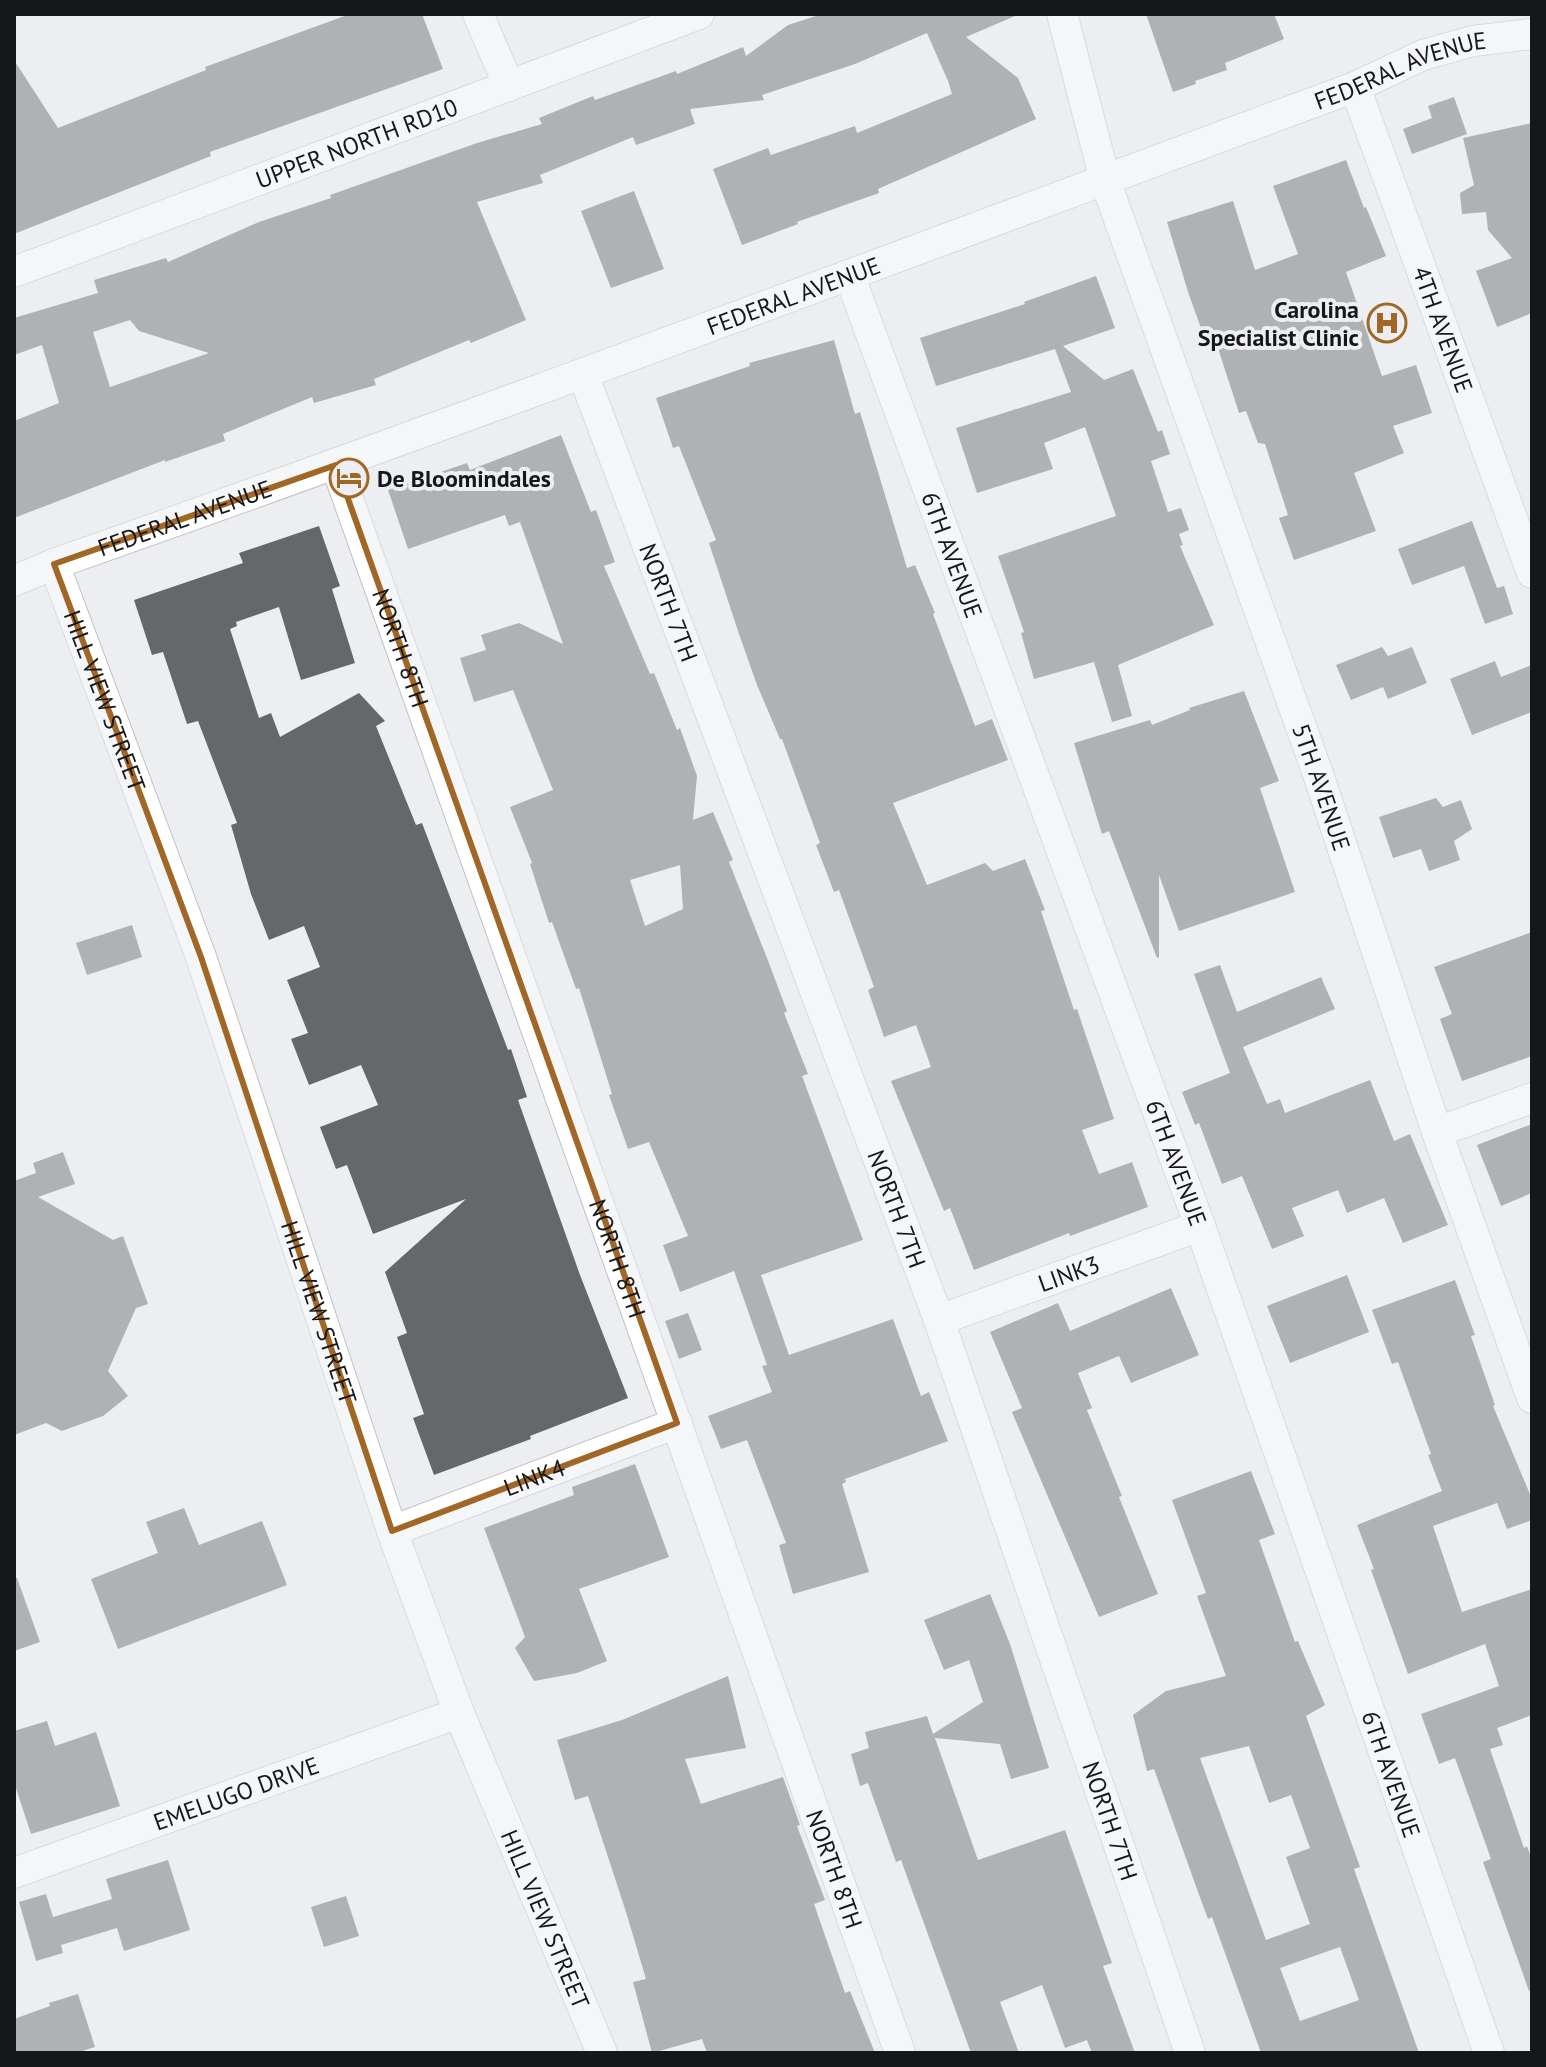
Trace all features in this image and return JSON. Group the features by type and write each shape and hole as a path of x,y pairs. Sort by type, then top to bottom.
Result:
{"street":[{"path":"478,14 509,86"},
{"name":"UPPER NORTH RD10","path":"14,272 699,14"},
{"name":"5TH AVENUE","path":"1062,14 1105,180 1319,777 1437,1132 1532,1398"},
{"name":"FEDERAL AVENUE","path":"14,581 850,277 1355,87 1423,55 1473,41 1532,34"},
{"name":"4TH AVENUE","path":"1355,87 1532,573"},
{"name":"6TH AVENUE","path":"850,277 1200,1226 1489,2053"},
{"name":"NORTH 7TH","path":"583,374 939,1320 1190,2053"},
{"name":"NORTH 8TH","path":"336,465 900,2053"},
{"name":"HILL VIEW STREET","path":"54,564 201,957 392,1531 459,1713 602,2053"},
{"path":"1437,1132 1532,1098"},
{"name":"LINK3","path":"939,1320 1200,1226"},
{"name":"LINK4","path":"392,1531 677,1423"},
{"name":"EMELUGO DRIVE","path":"14,1873 459,1713"}],"highlighted area":[{"path":"336,465 677,1423 392,1531 201,957 54,564"}],"building":[{"path":"350,14 422,14 443,69 210,152 211,156 14,234 14,60 58,128 206,70 205,67"},
{"path":"822,14 1020,14 966,37 1018,78 1036,119 878,189 879,193 742,245 713,169 768,148 771,155 855,126 857,133 952,94 948,81 927,33 855,64 762,95 764,100 690,109 695,124 636,145 633,137 540,175 543,183 477,202 526,320 374,379 376,385 314,403 312,397 223,434 225,441 165,460 14,518 14,421 59,403 42,345 14,355 14,318 98,293 94,280 166,258 168,262 259,222 331,198 330,195 477,143 542,124 539,118 593,96 595,100 676,71 677,74 743,47 746,56 788,25","holes":["130,320 139,331 209,353 110,387 93,332"]},
{"path":"1146,14 1274,14 1284,39 1225,63 1227,70 1173,92"},
{"path":"1454,97 1467,134 1412,154 1403,129 1432,118 1428,106"},
{"path":"1532,123 1532,313 1497,327 1476,271 1512,258 1488,230 1486,212 1462,214 1460,193 1474,185 1463,138"},
{"path":"1346,160 1386,256 1346,272 1382,376 1416,365 1432,413 1393,426 1404,453 1354,473 1376,531 1294,560 1279,518 1288,515 1265,444 1258,443 1246,411 1239,413 1214,336 1205,339 1167,222 1233,201 1255,270 1298,254 1273,186"},
{"path":"634,191 664,269 611,288 581,211"},
{"path":"1096,276 1115,328 1063,346 1104,380 1133,369 1170,454 1151,461 1168,512 1181,508 1189,530 1179,534 1183,545 1180,546 1214,625 1118,665 1132,716 1112,722 1094,662 1034,679 1021,633 1024,632 998,556 1116,516 1085,427 1044,443 1053,469 977,493 956,428 1071,392 1055,349 936,386 920,338 1025,304"},
{"path":"834,340 855,414 860,412 907,568 915,565 975,726 992,719 1008,760 893,803 927,885 985,863 993,871 1025,859 1045,910 1041,911 1074,1010 1077,1009 1114,1119 1082,1130 1099,1174 1132,1162 1148,1207 1070,1236 1069,1233 974,1270 950,1208 944,1211 891,1081 931,1067 916,1025 884,1037 868,990 874,987 839,890 834,892 816,845 820,843 739,634 709,543 716,540 679,446 673,448 656,398 750,366 749,363"},
{"path":"561,435 591,512 596,510 615,562 604,566 650,674 654,673 677,730 680,728 697,776 693,820 713,812 733,860 729,862 808,1074 802,1076 863,1240 761,1275 789,1355 893,1319 921,1396 929,1392 948,1441 845,1479 846,1482 842,1484 869,1572 793,1594 779,1545 786,1543 747,1440 721,1449 708,1416 772,1392 762,1366 767,1365 734,1271 680,1292 663,1245 688,1236 649,1142 628,1149 609,1095 612,1094 579,988 576,989 552,922 549,923 532,863 510,807 553,790 513,690 474,702 460,658 486,650 481,635 519,623 563,644 520,522 509,526 505,515 408,549 388,490 467,463 470,470","holes":["680,865 683,909 645,926 630,880"]},
{"path":"1472,521 1497,588 1504,586 1513,614 1485,624 1464,566 1412,585 1398,549"},
{"path":"319,526 340,586 332,589 355,663 301,680 279,607 236,622 237,626 230,629 259,718 271,713 280,737 359,693 385,721 376,726 416,825 422,823 508,1050 511,1049 527,1097 518,1100 580,1275 628,1398 434,1475 413,1418 424,1414 397,1337 407,1333 385,1272 466,1199 373,1234 347,1165 336,1169 320,1127 378,1105 361,1065 309,1085 291,1039 308,1033 287,980 320,967 304,926 269,940 251,894 231,825 237,823 198,721 187,724 163,652 152,655 134,600 243,563 239,553"},
{"path":"1382,647 1388,656 1412,647 1427,683 1388,699 1383,687 1351,700 1336,665"},
{"path":"1495,661 1501,677 1532,665 1532,712 1472,735 1450,679"},
{"path":"1244,691 1279,781 1260,788 1295,892 1179,931 1159,875 1157,958 1109,831 1102,834 1074,743 1150,720 1152,725 1189,708"},
{"path":"1436,798 1443,807 1461,800 1472,829 1454,841 1460,860 1429,871 1421,849 1393,858 1379,817"},
{"path":"132,925 142,957 87,975 76,943"},
{"path":"1532,932 1532,1056 1462,1081 1440,1019 1452,1014 1434,967"},
{"path":"1220,965 1237,1012 1321,977 1335,1009 1243,1047 1267,1104 1280,1099 1285,1113 1370,1080 1394,1141 1410,1134 1448,1225 1403,1243 1384,1198 1347,1213 1338,1190 1292,1208 1304,1236 1272,1249 1242,1176 1222,1184 1199,1123 1195,1125 1182,1092 1230,1073 1194,974"},
{"path":"1532,1124 1532,1193 1501,1206 1477,1145"},
{"path":"63,1152 75,1184 38,1197 113,1240 123,1236 148,1304 136,1308 108,1371 128,1396 103,1416 62,1431 46,1423 14,1435 14,1181 36,1173 33,1163"},
{"path":"1347,1275 1369,1332 1290,1363 1267,1306"},
{"path":"1455,1280 1475,1335 1471,1336 1493,1406 1532,1499 1532,1520 1507,1529 1497,1503 1433,1526 1462,1612 1532,1589 1532,1715 1497,1728 1503,1745 1490,1749 1524,1848 1527,1846 1532,1860 1532,1990 1529,1991 1483,1862 1491,1859 1455,1758 1439,1764 1421,1714 1499,1686 1485,1644 1408,1674 1357,1525 1442,1491 1398,1362 1392,1364 1372,1310"},
{"path":"1171,1288 1199,1355 1131,1383 1119,1356 1078,1373 1092,1408 1087,1410 1158,1594 1099,1617 1012,1412 1022,1408 990,1332 1058,1303 1070,1331"},
{"path":"688,1313 702,1350 679,1359 665,1321"},
{"path":"635,1464 669,1557 579,1589 607,1661 577,1673 534,1681 515,1648 525,1637 484,1528 574,1495 572,1487"},
{"path":"1251,1471 1275,1534 1259,1540 1295,1642 1298,1641 1325,1705 1306,1716 1360,1867 1354,1869 1419,2053 1261,2053 1154,1769 1147,1771 1133,1715 1166,1691 1226,1676 1197,1596 1206,1593 1172,1500","holes":["1249,1746 1269,1803 1291,1795 1310,1848 1286,1857 1310,1924 1266,1940 1200,1758","1340,1947 1359,2000 1300,2021 1280,1968"]},
{"path":"184,1508 199,1545 262,1521 287,1585 118,1649 91,1579 158,1553 146,1522"},
{"path":"14,1578 17,1578 40,1642 14,1651"},
{"path":"990,1594 1010,1644 1049,1768 1011,1779 1000,1744 935,1738 978,1860 1065,1830 1112,1963 1103,1966 1135,2053 1092,2053 1087,2040 1065,2048 1042,1985 1000,2002 1019,2053 971,2053 901,1860 896,1862 868,1783 860,1786 851,1754 869,1748 865,1732 927,1716 933,1734 983,1702 969,1660 944,1670 924,1620"},
{"path":"728,1676 746,1748 685,1759 701,1804 783,1777 800,1825 797,1826 825,1900 814,1904 845,1993 850,1991 875,2053 707,2053 702,2039 652,2053 633,1982 646,1979 626,1912 588,1796 575,1800 557,1740 622,1720"},
{"path":"47,1721 55,1746 96,1732 120,1806 31,1834 14,1782 14,1731"},
{"path":"168,1860 190,1930 124,1951 117,1928 61,1945 63,1953 36,1961 19,1902 46,1894 53,1917 112,1899 106,1879"},
{"path":"346,1896 359,1936 324,1947 311,1907"},
{"path":"78,1994 95,2047 76,2053 14,2053 14,2019"}],"place":[{"name":"Carolina Specialist Clinic","path":"1387,323"},
{"name":"De Bloomindales","path":"349,478"}]}
